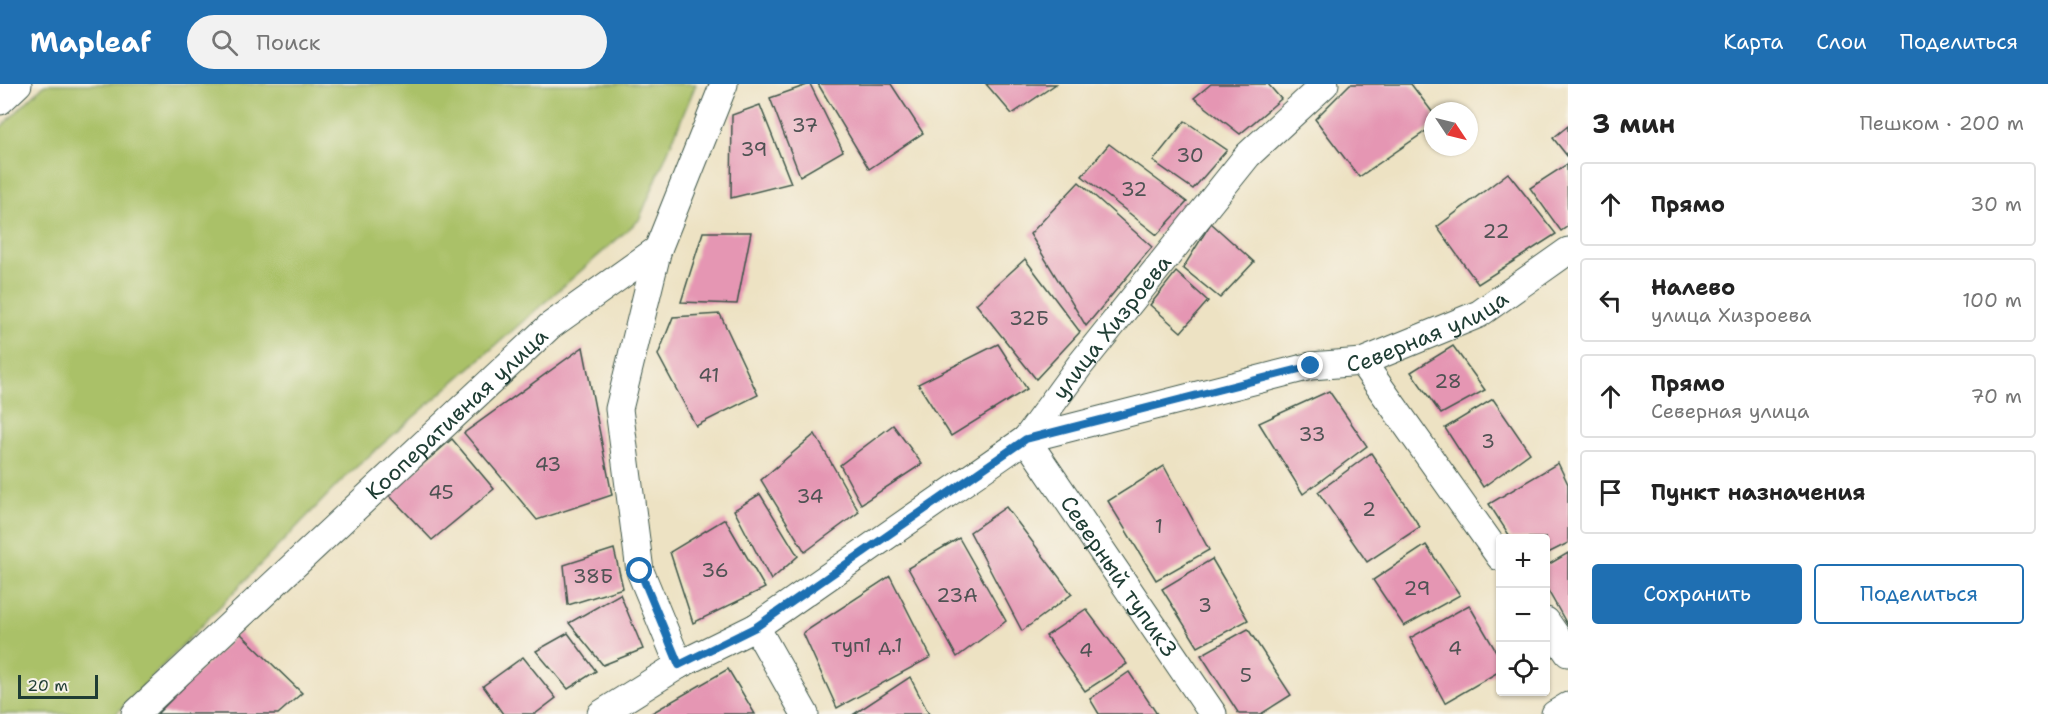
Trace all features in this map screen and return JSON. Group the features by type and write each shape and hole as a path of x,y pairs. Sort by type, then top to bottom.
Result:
{"street":[{"path":"0,101 18,84"},
{"path":"679,665 640,571 619,410 658,249 724,84"},
{"name":"улица Хизроева","path":"601,714 679,665 756,627 1026,439 1080,365 1248,155 1325,84"},
{"name":"Кооперативная улица","path":"135,714 550,326 658,249"},
{"name":"Северная улица","path":"1026,439 1311,366 1362,362 1479,314 1568,251"},
{"path":"1362,362 1496,551"},
{"name":"Северный тупик3","path":"1026,439 1213,714"},
{"path":"756,627 805,714"},
{"path":"1550,628 1568,653"},
{"path":"1555,714 1568,706"}],"green space":[{"path":"45,84 696,84 639,220 345,477 116,714 0,714 0,128"}],"building":[{"path":"810,84 843,151 800,176 770,98"},
{"path":"818,84 891,84 923,133 869,169"},
{"path":"986,84 1056,84 1012,114"},
{"path":"1211,84 1268,84 1281,99 1240,134 1194,98"},
{"path":"1350,84 1411,84 1425,102 1424,132 1359,177 1315,119"},
{"path":"760,105 791,183 731,198 732,115"},
{"path":"1185,121 1227,150 1193,189 1153,161"},
{"path":"1568,126 1568,157 1553,138"},
{"path":"1109,144 1187,202 1157,235 1082,176"},
{"path":"1567,164 1568,226 1561,231 1530,188"},
{"path":"1508,173 1556,234 1478,284 1437,227"},
{"path":"1079,182 1152,247 1086,326 1030,234"},
{"path":"1211,223 1254,262 1220,298 1183,268"},
{"path":"703,232 751,232 737,304 681,302"},
{"path":"1025,259 1080,332 1036,379 976,304"},
{"path":"1176,272 1208,301 1181,332 1150,305"},
{"path":"720,314 758,395 696,426 658,355 673,317"},
{"path":"998,344 1027,389 951,436 918,384"},
{"path":"1453,346 1485,390 1441,414 1411,372"},
{"path":"583,347 612,495 537,520 464,433"},
{"path":"1329,391 1367,446 1303,494 1259,423"},
{"path":"1493,399 1530,453 1483,487 1445,428"},
{"path":"893,425 922,464 861,504 840,465"},
{"path":"815,434 859,512 805,552 761,480"},
{"path":"452,439 494,489 432,540 388,494"},
{"path":"1371,453 1420,527 1367,562 1318,492"},
{"path":"1558,463 1568,484 1568,543 1550,552 1550,534 1508,534 1489,504"},
{"path":"1164,466 1209,550 1156,580 1108,501"},
{"path":"760,494 798,556 771,580 734,510"},
{"path":"1006,507 1072,594 1022,631 970,532"},
{"path":"725,519 765,588 693,623 670,552"},
{"path":"959,538 1006,621 957,657 908,568"},
{"path":"1426,545 1460,595 1404,626 1373,580"},
{"path":"614,549 623,588 568,605 564,565"},
{"path":"1568,553 1568,626 1550,594 1550,564"},
{"path":"1212,559 1248,620 1198,647 1162,589"},
{"path":"890,576 931,657 837,708 803,633"},
{"path":"620,594 643,649 603,665 569,623"},
{"path":"1469,605 1496,651 1496,673 1445,703 1410,638"},
{"path":"1086,609 1127,664 1085,691 1046,636"},
{"path":"1248,629 1291,695 1261,714 1239,714 1201,655"},
{"path":"239,632 302,693 278,714 157,714"},
{"path":"568,633 596,671 568,689 536,651"},
{"path":"523,657 556,698 535,714 503,714 483,686"},
{"path":"728,669 755,714 650,714"},
{"path":"1129,672 1157,714 1099,714 1090,699"},
{"path":"910,677 929,714 854,714"}],"route":[{"path":"640,571 679,665 756,627 1026,439 1311,366"}]}
